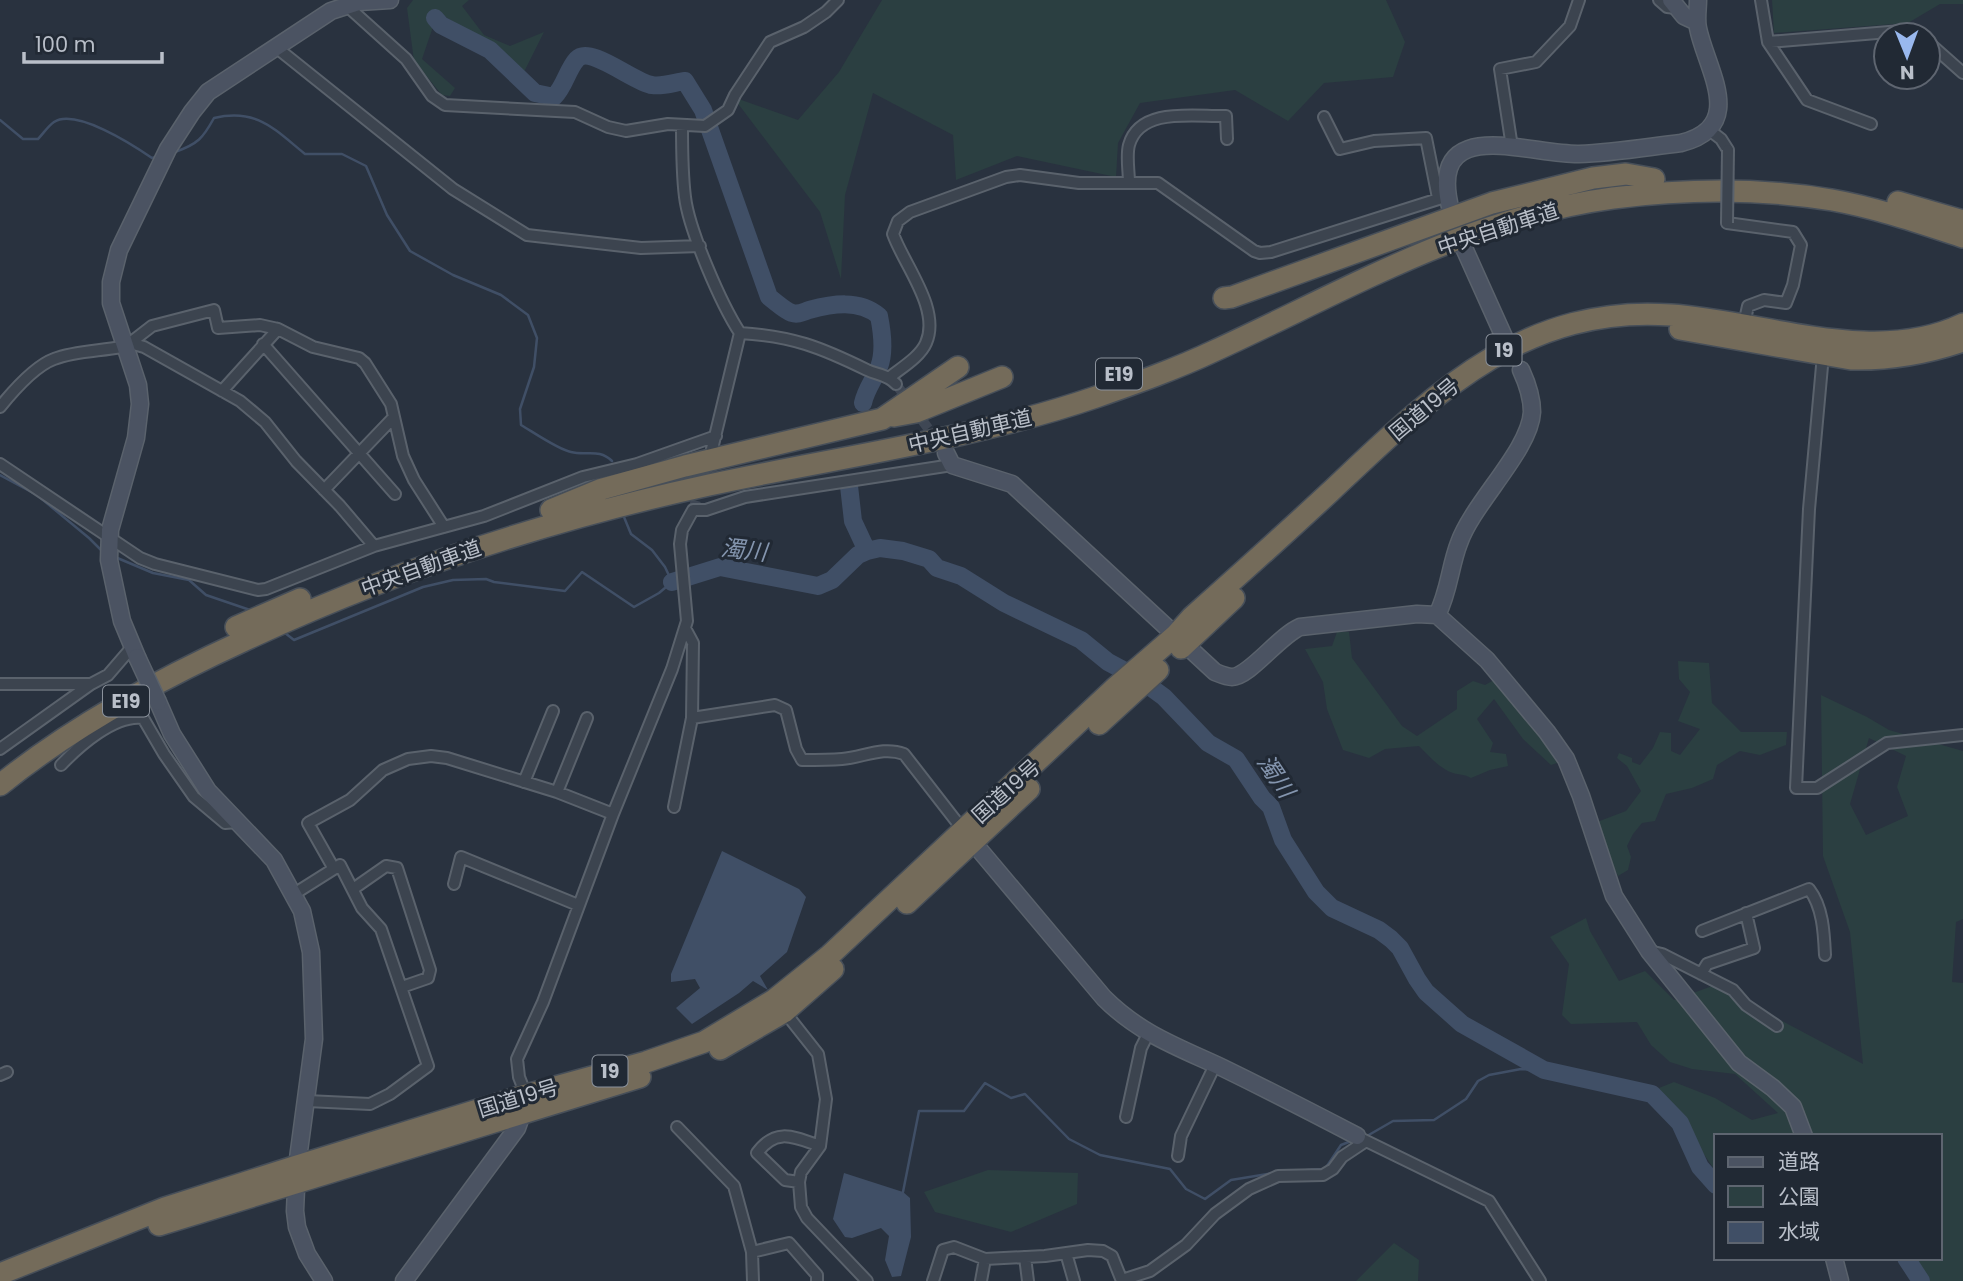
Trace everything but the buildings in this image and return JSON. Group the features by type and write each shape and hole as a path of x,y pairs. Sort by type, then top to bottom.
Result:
{"highway":[{"path":"1224,298 1492,203 1593,178 1626,174 1654,179"},
{"name":"中央自動車道","path":"0,767 64,722 134,680 401,559 468,534 694,474 961,421 1087,386 1202,341 1401,247 1459,223 1549,196 1654,179 1711,177 1795,182 1869,194 1963,221"},
{"name":"中央自動車道","path":"0,785 72,734 264,623 474,547 555,523 709,485 964,434 1091,399 1209,354 1353,284 1494,225 1548,210 1609,199 1671,192 1748,192 1831,200 1888,213 1963,237"},
{"path":"1748,192 1785,204 1842,215 1910,233 1963,252"},
{"name":"国道19号","path":"1181,639 1192,617 1430,401 1481,363 1538,334 1565,326 1629,315 1709,318 1796,335 1878,341 1904,341 1962,332"},
{"name":"国道19号","path":"0,1274 166,1208 296,1175 524,1105 704,1042 779,1006 857,930 968,836 1181,639 1427,420 1472,384 1507,363 1573,337 1637,328 1704,332 1823,355 1880,360 1909,356 1962,332"},
{"path":"882,419 958,367"},
{"path":"551,510 602,489 793,439 916,412 1002,377"},
{"name":"国道19号","path":"15,1281 296,1175"}],"street":[{"path":"324,1281 301,1240 295,1211 296,1175 314,1039 312,952 302,911 294,894 274,860 208,791 172,734 121,621 109,548 140,419 140,395 128,345 111,303 113,274 125,234 165,155 208,92 319,18 346,5 390,0"},
{"path":"346,5 406,59 432,96 445,105 575,112 608,127 625,131 658,125 705,125 728,110 770,42 804,27 838,0"},
{"path":"1512,147 1500,69 1536,62 1570,26 1579,0"},
{"path":"1658,0 1667,7 1673,4 1696,22"},
{"path":"1446,202 1447,174 1460,154 1480,145 1553,153 1594,153 1681,143 1697,138 1708,129 1717,115 1719,95 1696,22 1698,0"},
{"path":"1761,0 1768,42 1807,100 1871,124"},
{"path":"1768,42 1872,33"},
{"path":"278,46 416,162 453,189 527,234 641,247 700,246"},
{"path":"1942,55 1963,73"},
{"path":"1129,183 1129,143 1134,134 1150,121 1163,117 1226,116 1227,139"},
{"path":"1324,117 1340,149 1374,141 1426,138 1446,202"},
{"path":"682,126 685,200 700,246 729,317 740,333 712,449"},
{"path":"1708,129 1721,139 1728,150 1727,223 1793,232 1801,245 1793,285 1786,303 1764,300 1748,306 1744,324"},
{"path":"740,333 817,346 893,381 926,344 930,322 913,274 893,234 898,221 909,212 1014,175 1079,183 1151,182 1166,187 1232,236 1260,253 1446,202"},
{"path":"1464,248 1504,337"},
{"path":"128,345 152,326 214,310 218,328 260,325 278,329 313,346 353,355 365,363 391,404 403,456 414,480 444,527"},
{"path":"222,391 278,329"},
{"path":"262,344 395,494"},
{"path":"0,407 51,360 128,345 145,346 240,401 265,422 296,461 374,547"},
{"path":"1823,355 1809,509 1796,788 1817,788 1887,743 1963,734"},
{"path":"1437,615 1444,601 1458,544 1469,521 1528,430 1532,404 1521,370"},
{"path":"324,489 394,417"},
{"path":"0,464 109,548 155,564 258,590 374,547 515,505 583,477 716,436"},
{"path":"404,1281 517,1128 524,1105 517,1059 543,1002 578,905 686,630 680,544 682,530 693,510 706,510 745,496 949,459 1012,484 1215,672 1233,677 1245,673 1287,632 1300,627 1417,614 1437,615 1487,660 1547,732 1566,759 1614,895 1649,951 1740,1063 1793,1107 1803,1134"},
{"path":"674,807 692,718 693,643 686,630"},
{"path":"0,749 91,684 108,675 135,651"},
{"path":"0,684 91,684"},
{"path":"692,718 775,705 786,710 796,749 802,760 845,759 873,752 894,751 904,754 968,836 1104,998 1123,1016 1148,1034 1489,1201 1540,1281"},
{"path":"524,782 553,711"},
{"path":"61,765 74,751 101,732 128,718 143,718 194,797 225,823 237,822"},
{"path":"557,792 587,718"},
{"path":"334,869 308,823 350,800 383,770 408,759 431,756 447,758 557,792 613,814"},
{"path":"454,884 461,857 578,905"},
{"path":"294,894 340,865 362,908 381,929 428,1066 390,1094 370,1104 307,1101"},
{"path":"352,889 386,866 397,868 430,970 428,978 402,987"},
{"path":"1702,930 1809,890 1815,897 1824,930 1825,955"},
{"path":"1701,974 1707,964 1754,948 1746,913"},
{"path":"1649,951 1662,954 1733,990 1746,1005 1777,1027"},
{"path":"779,1006 818,1054 826,1099 820,1146 801,1172 801,1207 807,1218 867,1281"},
{"path":"1126,1117 1142,1048 1148,1034"},
{"path":"1178,1156 1181,1136 1215,1065"},
{"path":"677,1127 734,1186 752,1252 753,1281"},
{"path":"799,1182 785,1180 757,1153 764,1142 784,1135 820,1146"},
{"path":"933,1281 943,1250 954,1247 985,1259 1103,1251 1112,1256 1122,1281 1150,1271 1177,1252 1215,1214 1249,1189 1278,1176 1322,1175 1333,1169 1362,1139"},
{"path":"752,1252 789,1243 817,1275 817,1281"},
{"path":"1066,1253 1074,1281"},
{"path":"1025,1256 1028,1281"},
{"path":"981,1281 985,1259"},
{"path":"1835,1260 1840,1281"}],"green space":[{"path":"413,0 469,0 462,6 484,35 510,46 544,32 523,74 491,46 438,12 422,59 455,88 450,96 442,95 414,61 407,8"},
{"path":"882,0 1386,0 1405,42 1393,77 1324,83 1288,121 1235,90 1140,103 1118,143 1116,177 1017,156 956,180 953,135 873,93 845,195 841,279 820,212 733,97 798,120 839,72"},
{"path":"1772,0 1963,0 1963,4 1940,4 1911,21 1872,21 1872,26 1774,33"},
{"path":"1337,632 1349,632 1352,658 1402,726 1417,736 1457,709 1457,691 1473,681 1485,685 1494,680 1542,738 1557,763 1551,765 1523,739 1494,699 1477,719 1493,743 1490,752 1506,754 1508,766 1471,778 1444,768 1419,746 1385,749 1369,758 1343,750 1327,709 1323,682 1305,649 1332,646"},
{"path":"1678,661 1709,663 1712,703 1741,732 1787,732 1786,745 1760,755 1740,751 1717,765 1713,779 1692,788 1666,794 1655,821 1642,823 1633,834 1627,846 1631,857 1628,870 1618,876 1607,854 1597,822 1626,811 1641,791 1627,766 1617,758 1619,753 1632,758 1632,762 1640,765 1653,748 1660,732 1671,733 1671,751 1680,755 1700,729 1678,721 1690,692 1679,679"},
{"path":"1821,695 1889,730 1963,751 1963,919 1956,922 1952,982 1963,983 1963,1281 1923,1281 1909,1260 1942,1260 1942,1134 1714,1134 1714,1169 1659,1088 1674,1082 1715,1098 1752,1120 1778,1113 1735,1074 1692,1069 1670,1062 1651,1045 1637,1022 1571,1024 1562,1015 1569,964 1550,937 1586,918 1590,931 1619,981 1645,971 1674,1000 1715,985 1863,1064 1850,932 1823,856","holes":["1869,738 1906,756 1897,787 1908,816 1866,835 1850,804"]},
{"path":"988,1170 1078,1173 1077,1204 1011,1232 935,1212 924,1192"},
{"path":"1394,1243 1419,1260 1418,1281 1356,1281"}],"water":[{"path":"722,851 799,889 806,897 787,952 760,976 768,990 753,981 692,1024 676,1008 700,988 695,979 671,982 671,974"},
{"path":"844,1173 903,1192 910,1198 911,1237 901,1276 892,1277 885,1260 889,1236 881,1228 852,1238 845,1237 833,1219"}],"waterway":[{"path":"435,18 441,25 490,50 535,93 554,97 574,63 583,56 602,61 652,85 685,81 703,110 769,297 794,314 845,304 863,307 879,316 881,361 863,403"},
{"path":"175,152 199,140 214,118 242,116 254,118 274,129 305,154 342,154 366,166 387,215 410,251 453,275 501,295 528,315 537,338 534,367 520,409 521,425 566,451 598,453 612,461"},
{"path":"0,120 23,139 38,139 54,122 76,120 104,130 152,158 159,156"},
{"path":"0,475 37,495 103,552"},
{"path":"849,486 853,521 867,551"},
{"path":"285,633 294,640 423,587 453,580 486,579 565,591 582,572 634,607 672,582 652,550 631,534 624,517"},
{"name":"濁川","path":"672,582 720,567 818,586 832,580 858,555 867,551 880,548 903,551 929,559 937,568 961,576 1004,603 1081,640 1108,662 1138,678 1164,697 1208,743 1236,759 1271,807 1283,840 1316,892 1332,908 1379,930 1391,939 1400,948 1426,992 1462,1024 1544,1070 1652,1094 1680,1123 1700,1167 1714,1183"},
{"path":"115,557 153,573 189,580 206,595 250,610"},
{"path":"1367,1136 1393,1121 1434,1120 1466,1099 1478,1081 1489,1075 1521,1069 1544,1070"},
{"path":"903,1192 919,1111 964,1111 985,1083 1011,1098 1025,1094 1069,1139 1100,1155 1170,1169 1186,1189 1205,1199 1231,1180 1273,1173"},
{"path":"1307,1170 1325,1169 1341,1145 1354,1140"},
{"name":"濁川","path":"1907,1260 1921,1281"}],"tunnel":[{"path":"896,384 938,442"},
{"path":"693,510 709,458"}]}
